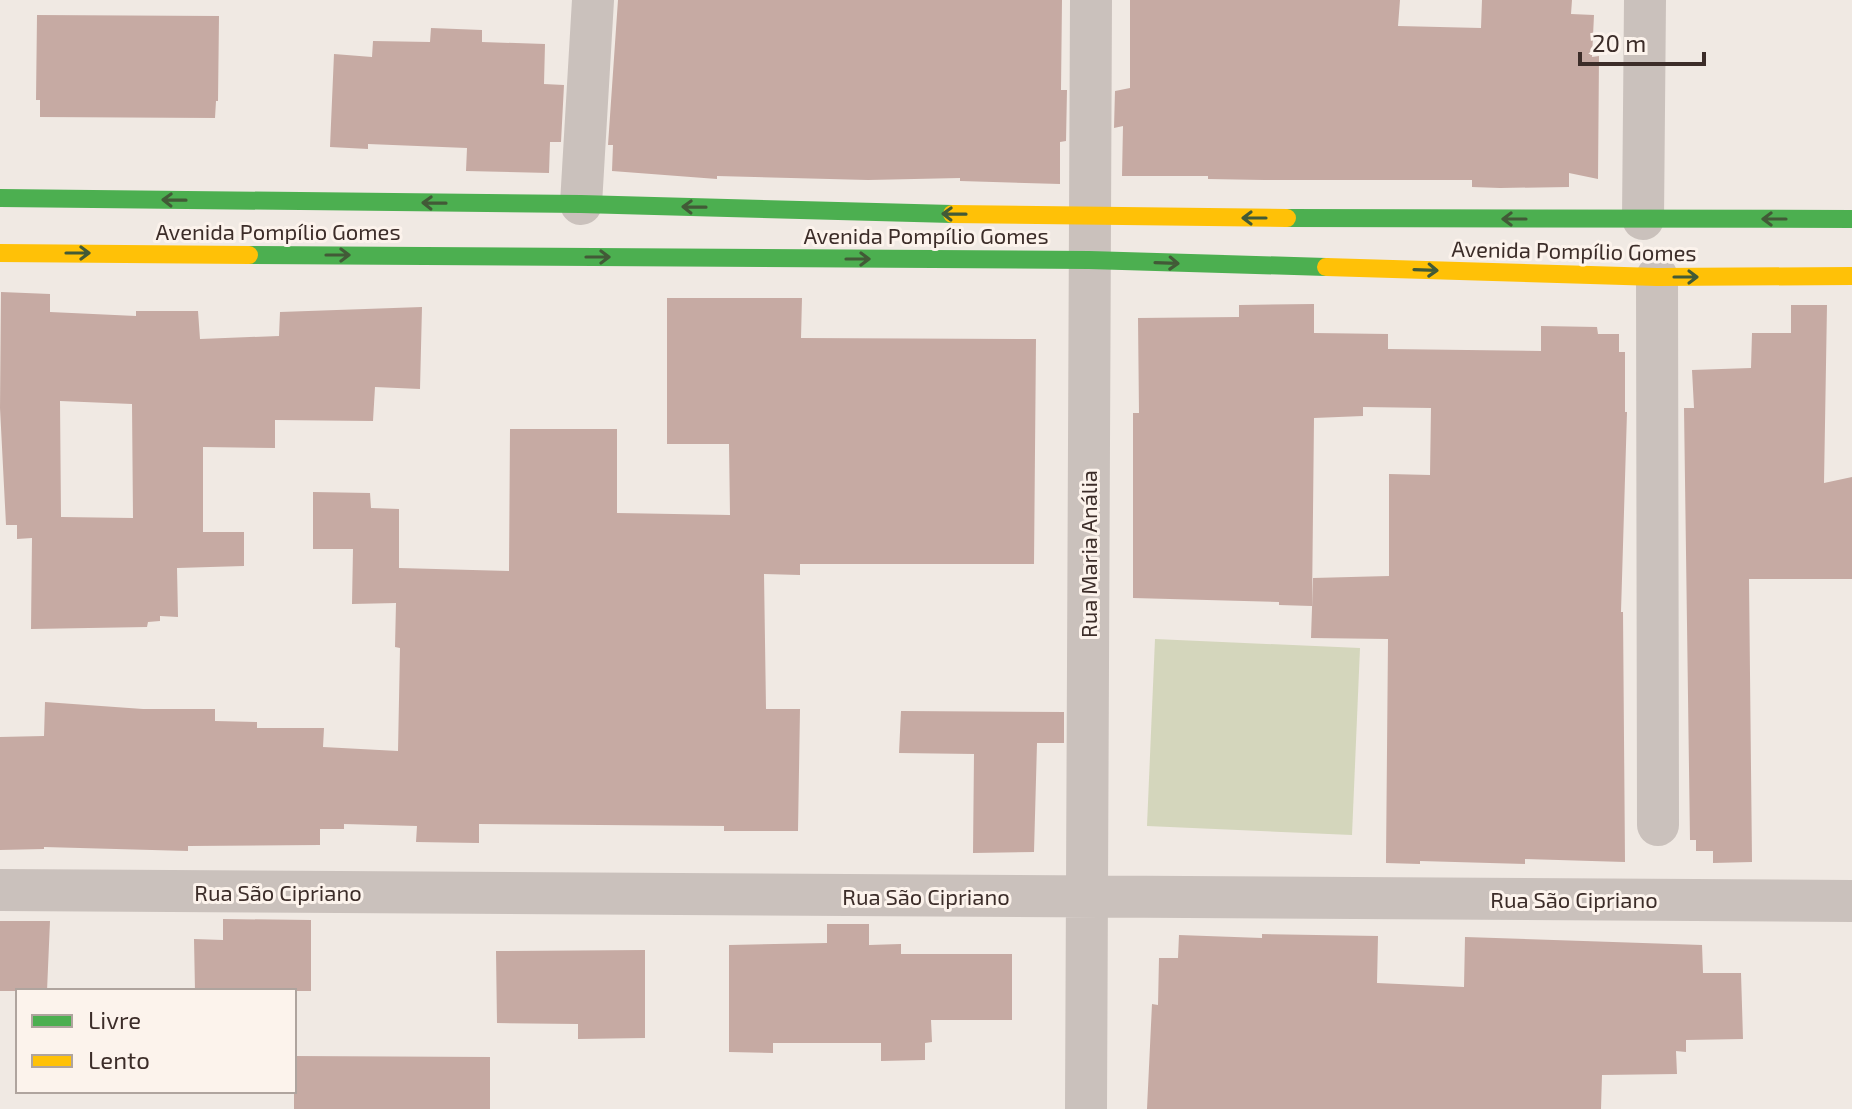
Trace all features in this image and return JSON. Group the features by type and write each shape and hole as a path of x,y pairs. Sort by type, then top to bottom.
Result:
{"main road":[{"name":"Avenida Pompílio Gomes","path":"0,198 581,204 1088,217 1852,219"},
{"name":"Avenida Pompílio Gomes","path":"0,253 1089,260 1657,277 1852,276"}],"street":[{"path":"581,204 593,0"},
{"name":"Rua Maria Anália","path":"1086,1109 1091,0"},
{"path":"1643,219 1645,0"},
{"path":"1657,277 1658,825"},
{"name":"Rua São Cipriano","path":"0,890 1852,901"}],"green space":[{"path":"1155,639 1360,648 1352,835 1147,826"}],"building":[{"path":"618,0 1062,0 1061,90 1067,90 1066,141 1060,142 1060,184 960,181 960,178 868,180 717,176 717,179 612,171 613,145 608,145"},
{"path":"1130,0 1400,0 1398,26 1481,28 1482,0 1572,0 1571,14 1594,15 1592,57 1599,56 1598,179 1569,173 1569,187 1500,188 1472,187 1472,180 1122,176 1123,126 1114,128 1115,91 1130,88"},
{"path":"37,15 219,16 215,118 40,117 40,100 36,100"},
{"path":"431,28 482,30 482,42 545,44 544,84 564,85 561,142 550,142 549,173 466,171 467,148 368,144 368,149 330,147 334,54 372,57 373,41 430,42"},
{"path":"1,292 50,294 50,312 136,316 136,311 198,311 200,339 279,336 280,312 422,307 420,389 375,387 373,421 275,420 275,448 203,447 203,532 244,532 244,566 177,568 178,617 160,616 160,621 148,622 147,627 31,629 32,538 17,539 17,525 6,525 0,408","holes":["60,401 132,404 133,518 61,517"]},
{"path":"667,298 802,298 801,338 1036,339 1034,564 800,564 800,575 764,574 766,709 800,709 798,831 724,831 724,826 479,824 479,843 416,842 417,826 344,824 344,829 320,829 320,845 188,846 188,851 44,847 0,850 0,737 44,736 45,702 143,709 215,709 215,721 257,722 257,728 324,728 323,747 398,751 400,648 395,647 396,603 352,604 353,549 313,549 313,492 370,493 371,508 399,509 399,568 509,571 510,429 617,429 617,513 730,515 729,444 667,444"},
{"path":"1314,304 1314,333 1388,334 1388,349 1541,351 1541,326 1597,327 1598,334 1619,334 1619,352 1625,352 1627,412 1621,612 1625,862 1525,859 1525,864 1386,863 1388,639 1311,638 1313,578 1389,576 1389,474 1430,475 1431,408 1363,407 1363,416 1314,418 1312,606 1279,605 1279,602 1133,598 1133,413 1139,413 1138,318 1239,317 1239,305"},
{"path":"1791,305 1827,305 1824,483 1852,477 1852,579 1749,579 1752,862 1713,863 1713,851 1696,851 1696,840 1690,840 1684,408 1694,408 1692,370 1751,368 1752,333 1791,333"},
{"path":"901,711 1064,712 1064,743 1037,743 1034,852 973,853 974,754 899,753"},
{"path":"223,919 311,920 311,991 195,989 194,939 223,940"},
{"path":"0,921 50,921 47,989 0,991"},
{"path":"827,924 869,924 869,945 901,944 901,954 1012,954 1012,1020 931,1020 932,1042 925,1043 925,1060 881,1061 881,1043 773,1043 773,1053 729,1052 729,945 827,943"},
{"path":"1262,934 1378,936 1377,983 1464,987 1465,937 1702,945 1703,973 1741,973 1743,1039 1686,1040 1686,1052 1676,1051 1677,1074 1602,1075 1601,1109 1147,1109 1152,1004 1158,1005 1159,958 1178,958 1179,935 1262,938"},
{"path":"645,950 645,1038 578,1039 578,1024 497,1023 496,951"},
{"path":"296,1056 490,1057 490,1109 294,1109"}],"traffic: fast":[{"path":"0,198 581,204 952,214"},
{"path":"1287,218 1852,219"},
{"path":"249,255 1089,260 1326,267"}],"traffic: slow":[{"path":"952,214 1287,218"},
{"path":"0,253 249,255"},
{"path":"1326,267 1657,277 1852,276"}]}
